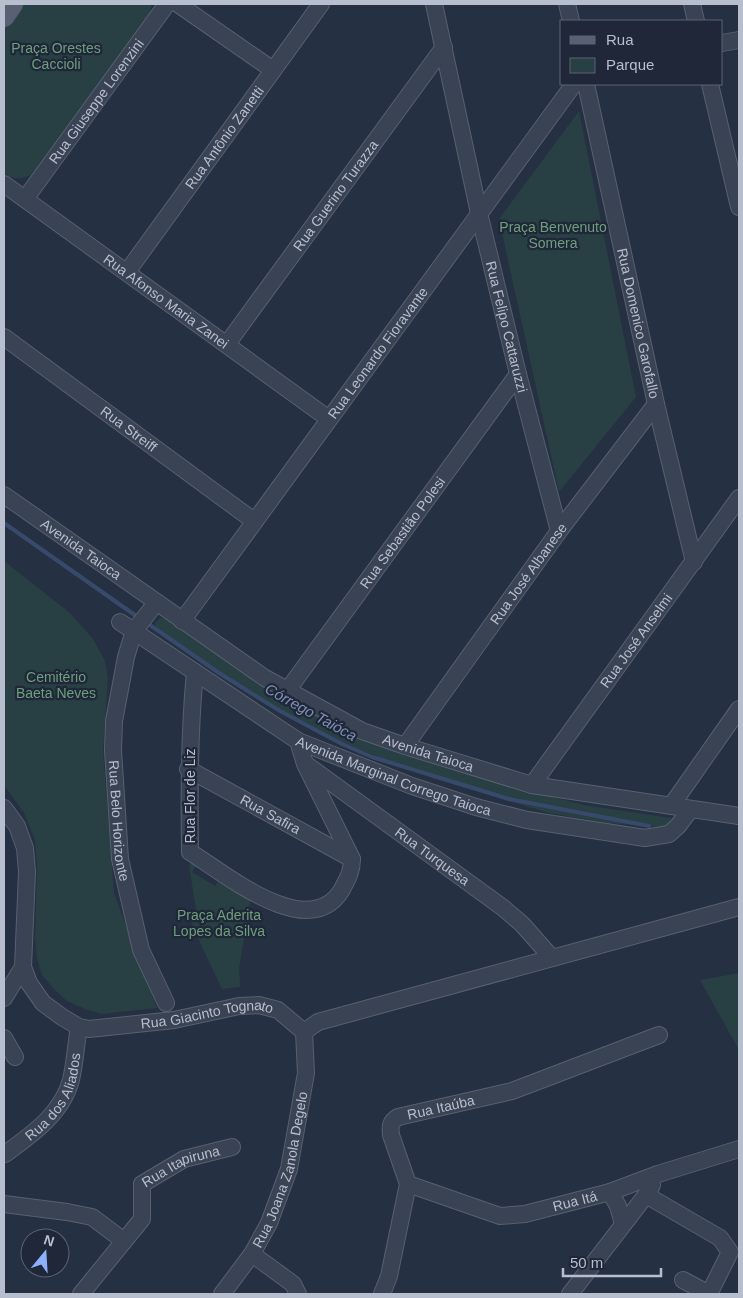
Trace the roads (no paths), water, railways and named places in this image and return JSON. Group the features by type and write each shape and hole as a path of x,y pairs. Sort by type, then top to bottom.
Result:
{"main road":[{"path":"4,17 13,4"}],"street":[{"name":"Rua Giuseppe Lorenzini","path":"25,199 167,4"},
{"path":"178,4 273,70"},
{"name":"Rua Antônio Zanetti","path":"127,272 321,4"},
{"name":"Rua Felipo Cattaruzzi","path":"434,4 479,213 559,531"},
{"path":"567,4 571,20"},
{"path":"692,4 696,20"},
{"path":"723,43 739,40"},
{"name":"Rua Guerino Turazza","path":"228,344 444,47"},
{"name":"Rua Leonardo Fioravante","path":"182,621 573,85"},
{"name":"Rua Domenico Garofallo","path":"586,85 656,404 694,562"},
{"path":"710,85 739,207"},
{"name":"Rua Afonso Maria Zanei","path":"4,184 228,344 329,419"},
{"name":"Rua Streiff","path":"4,337 254,521"},
{"name":"Rua Sebastião Polesi","path":"287,691 518,374"},
{"name":"Rua José Albanese","path":"405,746 559,531 656,404"},
{"name":"Avenida Taioca","path":"4,495 144,617 182,621 287,691 362,731 532,785 739,816"},
{"name":"Rua José Anselmi","path":"532,785 739,498"},
{"name":"Avenida Marginal Corrego Taioca","path":"120,622 144,617 195,672 298,741 412,786 476,807 527,820 645,838 669,834 678,826 690,810"},
{"name":"Rua Belo Horizonte","path":"144,617 126,657 114,721 113,750 120,859 138,943 166,1003"},
{"name":"Rua Flor de Liz","path":"195,672 188,769 190,852 274,904 290,909 306,910 328,905 337,897 349,878 352,859"},
{"path":"671,806 739,709"},
{"path":"298,741 305,764 352,859"},
{"name":"Rua Turquesa","path":"305,764 502,906 522,924 552,958"},
{"name":"Rua Safira","path":"188,769 352,859"},
{"path":"4,808 17,826 25,848 27,872 23,967 29,983 43,1003 62,1018 78,1027"},
{"path":"304,1032 318,1022 739,907"},
{"path":"4,998 23,967"},
{"name":"Rua Giacinto Tognato","path":"78,1027 89,1029 174,1020 239,1006 259,1005 278,1010 304,1032"},
{"name":"Rua dos Aliados","path":"4,1154 34,1133 53,1114 63,1099 71,1081 78,1027"},
{"name":"Rua Joana Zanola Degelo","path":"222,1294 252,1254 269,1223 289,1170 306,1074 304,1032"},
{"name":"Rua Itaúba","path":"408,1184 391,1135 390,1126 392,1121 398,1117 512,1091 659,1036"},
{"path":"4,1038 15,1057"},
{"name":"Rua Itapiruna","path":"81,1294 142,1219 142,1184 184,1159 232,1147"},
{"name":"Rua Itá","path":"408,1184 500,1216 526,1214 610,1192 658,1174 739,1148"},
{"path":"570,1294 646,1195 658,1174"},
{"path":"382,1294 389,1276 408,1184"},
{"path":"610,1192 618,1206 624,1224"},
{"path":"646,1195 720,1238 730,1252 709,1294 683,1280"},
{"path":"4,1204 67,1212 92,1218 124,1241"},
{"path":"252,1254 293,1284 298,1294"}],"waterway":[{"name":"Córrego Taióca","path":"4,523 139,618"},
{"name":"Córrego Taióca","path":"147,623 219,673 280,711 342,744 372,757 509,799 649,826"}],"park label":[{"name":"Praça Orestes Caccioli","path":"56,56"},
{"name":"Praça Benvenuto Somera","path":"553,236"},
{"name":"Cemitério Baeta Neves","path":"56,686"},
{"name":"Praça Aderita Lopes da Silva","path":"219,924"}]}
